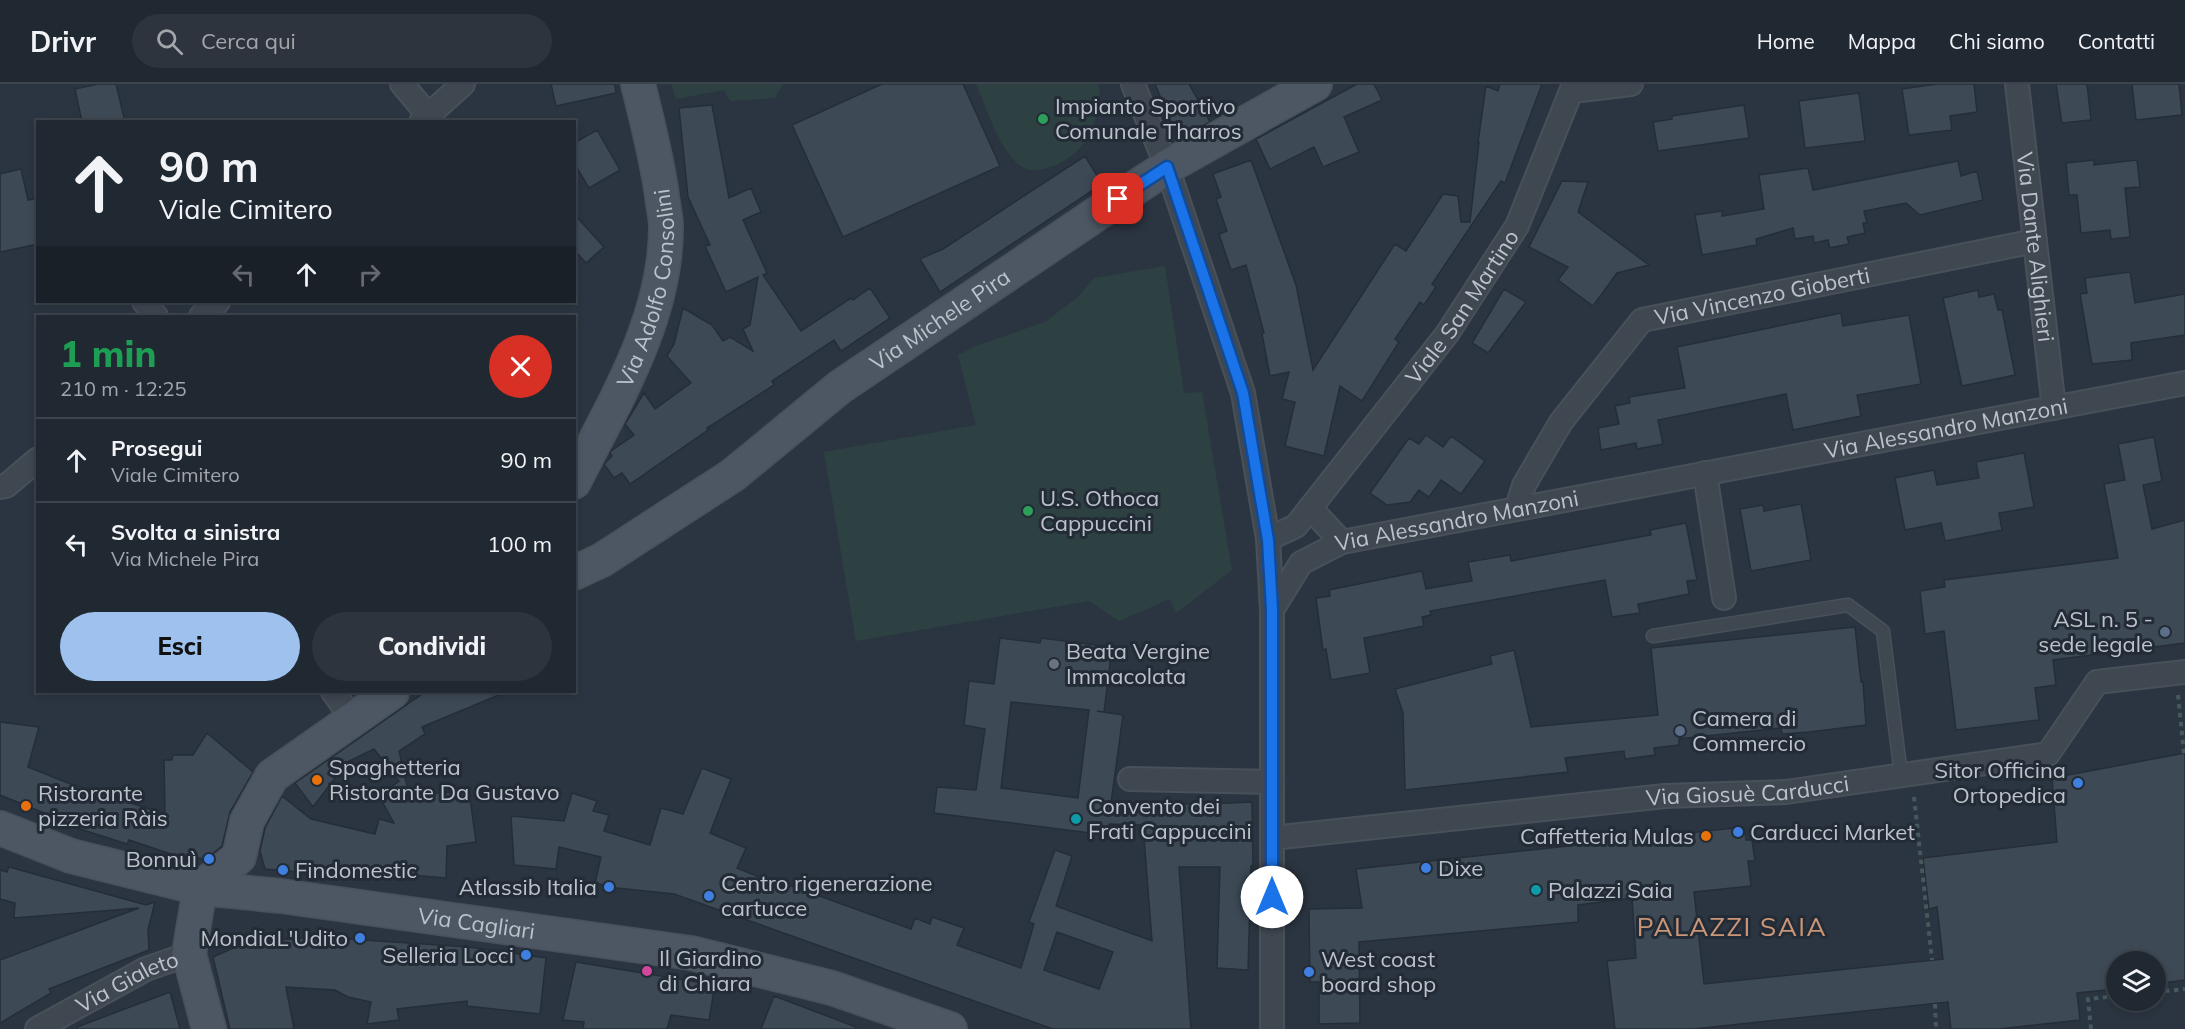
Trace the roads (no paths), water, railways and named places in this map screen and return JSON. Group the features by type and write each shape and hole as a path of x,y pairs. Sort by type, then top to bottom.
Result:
{"street":[{"path":"402,84 424,118 463,84"},
{"name":"Via Adolfo Consolini","path":"576,478 632,366 653,316 662,275 666,226 659,172 638,84"},
{"path":"1133,84 1167,167 1243,393 1268,540 1272,609 1272,1029"},
{"name":"Via Michele Pira","path":"576,572 602,560 733,475 840,387 1167,167 1315,84"},
{"path":"1573,87 1631,84"},
{"name":"Via Dante Alighieri","path":"2017,84 2054,408"},
{"name":"Viale San Martino","path":"1268,540 1296,526 1447,334 1517,226 1573,87"},
{"name":"Via Vincenzo Gioberti","path":"1517,508 1524,485 1561,422 1642,320 2035,241"},
{"path":"145,303 155,315"},
{"path":"202,315 217,303"},
{"name":"Via Alessandro Manzoni","path":"1272,609 1301,563 1342,542 2185,383"},
{"path":"0,487 6,486 36,461"},
{"path":"1705,473 1724,598"},
{"path":"1310,508 1342,542"},
{"name":"Via Giosuè Carducci","path":"1272,838 1665,796 1786,792 2048,754 2097,682 2180,673"},
{"path":"334,693 353,719"},
{"path":"208,1029 189,954 200,888 239,857 247,821 272,776 391,693"},
{"path":"1130,779 1272,782"},
{"name":"Via Cagliari","path":"0,828 71,856 200,888 304,899 691,953 832,988 950,1029"},
{"name":"Via Gialeto","path":"37,1029 146,969 189,954"}],"lane":[{"path":"1653,636 1848,605 1883,631 1906,775"}],"place":[{"name":"Impianto Sportivo Comunale Tharros","path":"1043,119"},
{"name":"U.S. Othoca Cappuccini","path":"1028,511"},
{"name":"ASL n. 5 - sede legale","path":"2165,632"},
{"name":"Beata Vergine Immacolata","path":"1054,664"},
{"name":"Camera di Commercio","path":"1680,731"},
{"name":"Spaghetteria Ristorante Da Gustavo","path":"317,780"},
{"name":"Sitor Officina Ortopedica","path":"2078,783"},
{"name":"Ristorante pizzeria Ràis","path":"26,806"},
{"name":"Convento dei Frati Cappuccini","path":"1076,819"},
{"name":"Carducci Market","path":"1738,832"},
{"name":"Caffetteria Mulas","path":"1706,836"},
{"name":"Bonnuì","path":"209,859"},
{"name":"Dixe","path":"1426,868"},
{"name":"Findomestic","path":"283,870"},
{"name":"Atlassib Italia","path":"609,887"},
{"name":"Palazzi Saia","path":"1536,890"},
{"name":"Centro rigenerazione cartucce","path":"709,896"},
{"name":"MondiaL'Udito","path":"360,938"},
{"name":"Selleria Locci","path":"526,955"},
{"name":"Il Giardino di Chiara","path":"647,971"},
{"name":"West coast board shop","path":"1309,972"}],"district":[{"name":"PALAZZI SAIA","path":"1732,927"}]}
